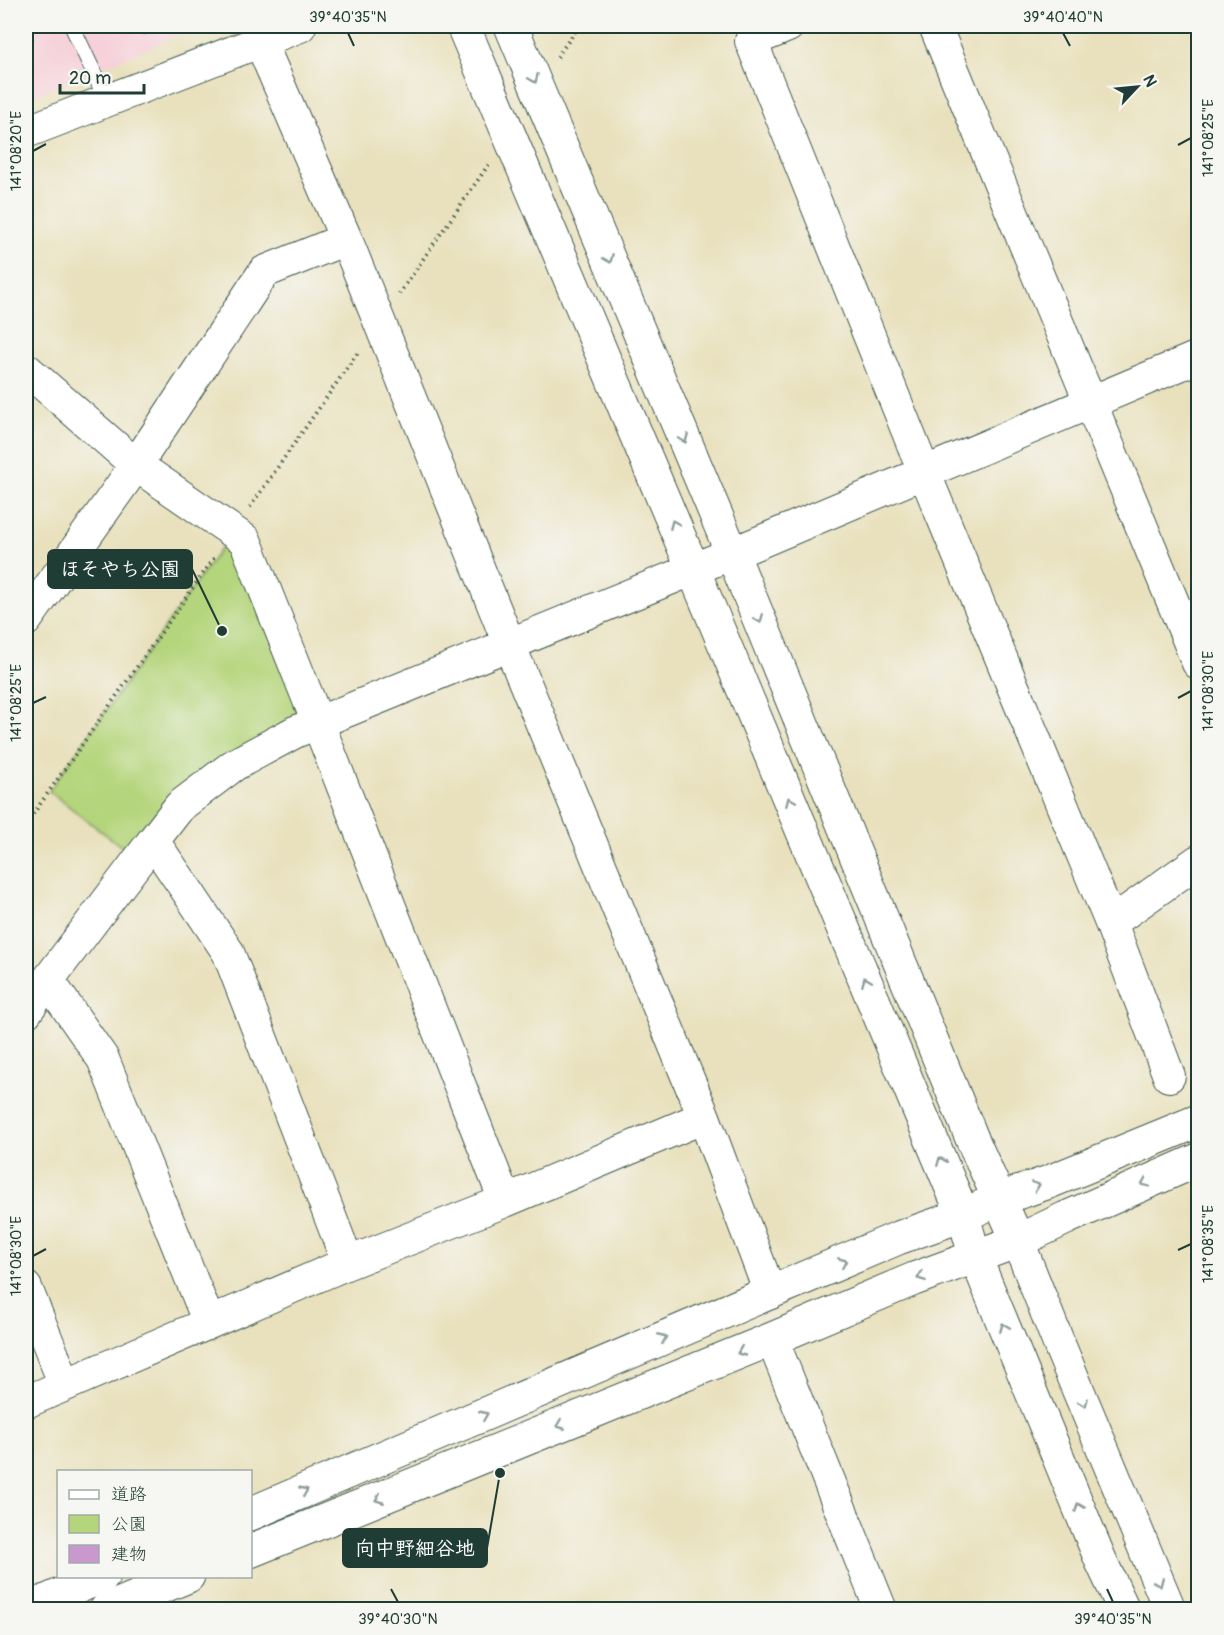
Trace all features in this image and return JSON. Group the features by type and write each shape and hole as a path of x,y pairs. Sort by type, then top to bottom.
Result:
{"street":[{"path":"26,132 300,26"},
{"path":"463,26 963,1215 975,1256 1101,1561 1124,1610"},
{"path":"512,26 1170,1610"},
{"path":"788,26 752,41 924,472 1111,922 1169,1076"},
{"path":"935,26 1198,663"},
{"path":"260,41 346,239 509,644 704,1116 770,1293"},
{"path":"26,620 136,465 264,272 346,239"},
{"path":"26,1012 180,806 234,765 295,732 732,553 1198,357"},
{"path":"26,369 136,465 245,540 505,1201"},
{"path":"153,841 228,952 348,1263"},
{"path":"1111,922 1198,861"},
{"path":"48,980 103,1059 208,1323"},
{"path":"26,1402 348,1263 505,1201 704,1116"},
{"path":"252,1513 898,1238 1049,1182 1198,1121"},
{"path":"252,1550 914,1279 1018,1241 1198,1160"},
{"path":"26,1288 65,1385"},
{"path":"772,1339 881,1610"},
{"path":"26,1610 98,1578"},
{"path":"106,1610 183,1578"}],"lane":[{"path":"72,26 106,101"}],"path":[{"path":"557,58 579,26"},
{"path":"26,824 493,159"}],"shaded area":[{"path":"26,26 201,26 26,99"}],"green space":[{"path":"233,531 318,723 295,732 139,860 49,791"}],"building":[{"path":"26,26 33,39 26,42"},
{"path":"140,26 164,26 144,34"}],"place":[{"name":"ほそやち公園","path":"222,631"},
{"name":"向中野細谷地","path":"500,1473"}]}
